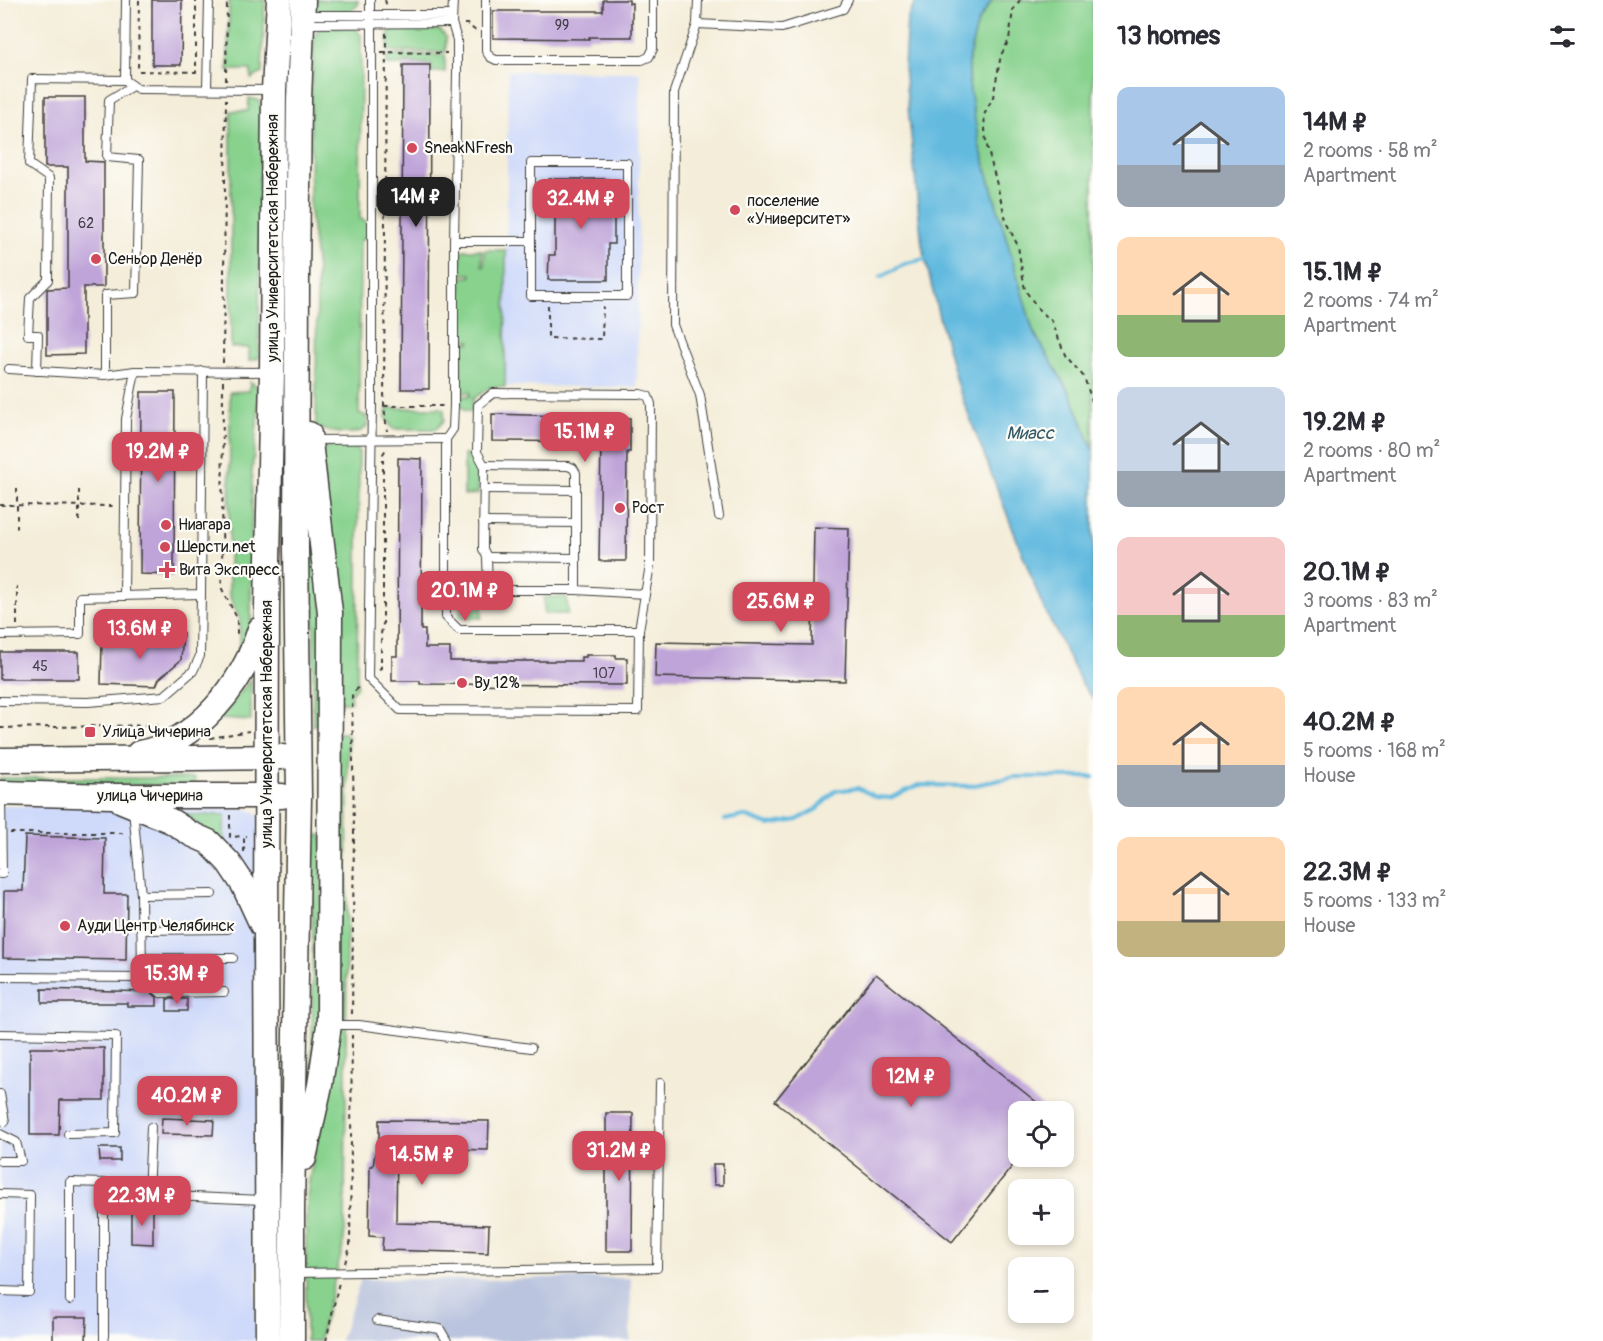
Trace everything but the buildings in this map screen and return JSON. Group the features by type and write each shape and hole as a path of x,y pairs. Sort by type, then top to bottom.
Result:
{"main road":[{"name":"улица Университетская Набережная","path":"268,1341 267,607 272,372 274,90 279,0"},
{"name":"улица Университетская Набережная","path":"292,1341 299,797 296,549 297,278 302,13"},
{"path":"292,1210 320,1085 328,1025 330,612 310,440 297,278"},
{"path":"108,760 153,751 190,730 206,717 224,697 253,654 267,607"},
{"path":"0,760 299,757"},
{"name":"улица Чичерина","path":"0,793 122,801 299,797"},
{"path":"122,801 171,821 209,842 229,863 243,884 252,899 266,935"}],"lane":[{"path":"105,375 105,295 136,293 139,160 107,157 109,100 128,83 126,0"},
{"path":"207,88 209,0"},
{"path":"370,0 372,406 368,678 400,710 638,711 639,630 650,565 651,404 648,396 640,394 493,393 478,405 477,452 484,465 483,549 488,557 488,585"},
{"path":"453,0 452,19 457,40 454,406 453,429 446,439 446,617 459,630 639,630"},
{"path":"486,0 486,51 496,60 642,60 649,57 653,49 653,0"},
{"path":"698,0 698,24 674,92 673,325 700,395 719,516"},
{"path":"698,24 782,28 843,9 848,0"},
{"path":"302,13 371,20 452,19"},
{"path":"37,371 38,335 28,334 30,298 48,280 49,178 29,164 32,79 128,83 138,88 274,90"},
{"path":"531,163 627,163 627,296 603,296 531,296 531,163"},
{"path":"454,241 531,241"},
{"path":"9,369 105,375 135,371 272,372"},
{"path":"124,596 126,419 135,371"},
{"path":"0,701 88,702 164,696 193,670 201,656 203,371"},
{"path":"310,440 446,439"},
{"path":"484,465 568,466 573,468 576,473 576,590"},
{"path":"484,489 576,490"},
{"path":"483,522 576,523"},
{"path":"488,557 576,558"},
{"path":"446,585 488,585 494,590 576,590 645,594"},
{"path":"0,635 80,634 80,597 201,594"},
{"path":"0,793 2,874 0,874"},
{"path":"122,801 141,895 142,978"},
{"path":"141,895 212,894"},
{"path":"141,930 228,929"},
{"path":"141,958 233,958"},
{"path":"0,977 142,978 161,993 224,992"},
{"path":"328,1025 358,1025 531,1048"},
{"path":"0,1034 116,1036 115,1133 68,1134"},
{"path":"292,1273 657,1268 660,1083"},
{"path":"0,1094 5,1122"},
{"path":"151,1127 148,1195 269,1200"},
{"path":"0,1134 16,1142 21,1161 0,1161"},
{"path":"70,1300 70,1182 104,1183 104,1341"},
{"path":"0,1194 30,1195 29,1292 0,1291"},
{"path":"377,1320 440,1329 447,1341"}],"path":[{"path":"139,0 138,72 196,72 196,0"},
{"path":"227,0 222,589 237,618 237,638"},
{"path":"1020,0 1013,10 1009,40 1001,55 993,97 984,115 986,142 1007,224 1018,246 1025,291 1039,310 1052,321 1065,354 1084,377 1093,404"},
{"path":"470,26 477,32"},
{"path":"372,52 457,53"},
{"path":"549,296 548,338 602,339 603,296"},
{"path":"372,406 454,406"},
{"path":"17,488 17,529"},
{"path":"79,490 79,521"},
{"path":"0,505 125,506"},
{"path":"17,586 17,635"}],"shaded area":[{"path":"508,71 640,72 637,387 505,386"},
{"path":"0,806 245,808 256,813 268,829 255,1341 0,1341"},
{"path":"631,1278 630,1341 340,1341 361,1279"}],"green space":[{"path":"229,0 265,0 262,73 251,79 251,70 228,70"},
{"path":"316,0 358,0 358,5 349,12 320,12 315,9"},
{"path":"992,0 1093,0 1093,450 1071,395 1033,331 979,144 969,84 969,56 978,22"},
{"path":"354,27 361,35 360,219 367,223 369,236 360,241 359,413 366,416 367,424 358,432 349,433 330,431 316,426 317,270 310,211 311,92 314,37 319,29"},
{"path":"392,29 440,30 446,37 446,52 388,51 388,35"},
{"path":"387,55 445,55 445,72 432,72 431,64 387,65"},
{"path":"249,98 258,100 261,104 259,358 249,361 249,348 231,347 231,111 248,111"},
{"path":"463,250 482,250 482,266 484,267 485,250 506,250 505,387 491,387 473,399 472,412 465,411 461,407 461,396 470,396 470,392 461,393 461,343 471,341 461,340 461,277 471,277 471,274 461,274"},
{"path":"250,382 259,390 252,472 251,624 244,644 240,653 231,670 213,695 208,696 236,660 240,638 240,620 229,595 230,392 249,391"},
{"path":"387,408 441,408 444,410 444,421 436,429 393,429 386,418"},
{"path":"350,445 359,452 357,686 350,694 351,702 337,702 322,450 329,446"},
{"path":"464,454 469,454 478,467 478,494 464,495"},
{"path":"308,478 323,610 323,725 313,725 314,608 307,551"},
{"path":"463,590 482,590 482,618 460,618 460,593"},
{"path":"544,597 567,597 568,614 544,614"},
{"path":"251,679 251,721 220,719"},
{"path":"337,733 344,733 348,736 345,1229 343,1246 319,1341 306,1341 306,1211 309,1180 323,1113"},
{"path":"0,778 195,778 195,785 0,785"},
{"path":"185,815 225,815 223,847 204,829"},
{"path":"322,835 321,1027 312,1084 313,836"}],"water":[{"name":"Миасс","path":"917,0 992,0 978,22 969,56 969,84 979,144 1033,331 1071,395 1093,450 1093,699 1081,682 1041,602 957,385 938,313 922,245 904,67 907,18"}],"waterway":[{"path":"880,277 907,263 925,259"},
{"path":"725,820 744,816 769,825 797,820 817,809 835,791 858,788 876,797 890,798 919,785 969,786 1015,777 1093,777"}],"place":[{"name":"SneakNFresh","path":"412,148"},
{"name":"поселение «Университет»","path":"735,210"},
{"name":"Сеньор Денёр","path":"96,259"},
{"name":"Рост","path":"620,508"},
{"name":"Ниагара","path":"166,525"},
{"name":"Шерсти.net","path":"165,547"},
{"name":"Вита Экспресс","path":"167,570"},
{"name":"Ву 12%","path":"462,683"},
{"name":"Улица Чичерина","path":"90,732"},
{"name":"Ауди Центр Челябинск","path":"65,926"}]}
